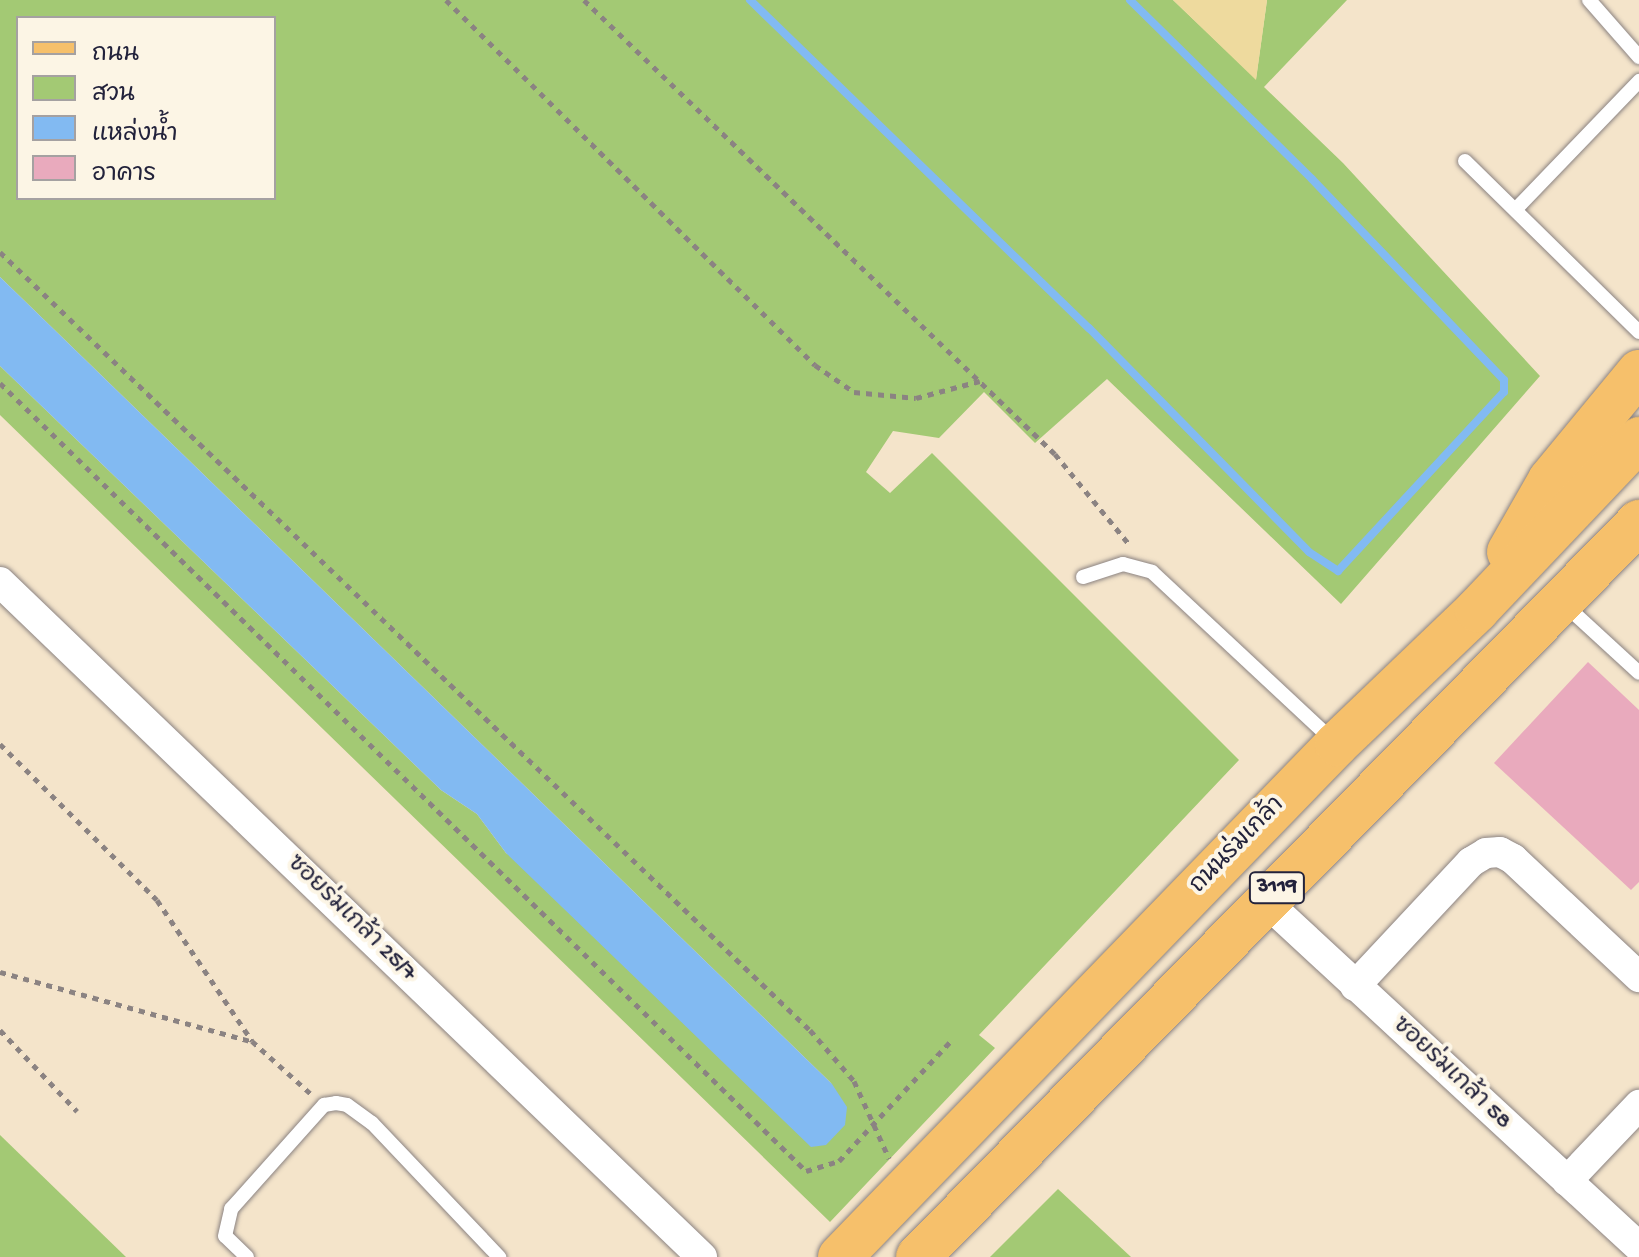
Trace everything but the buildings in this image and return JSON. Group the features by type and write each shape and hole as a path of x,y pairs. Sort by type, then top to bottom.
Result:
{"main road":[{"path":"1477,610 1550,480 1639,372"},
{"name":"ถนนร่มเกล้า","path":"840,1257 1337,744 1477,610 1639,439"},
{"name":"3119","path":"918,1257 1264,900 1639,522"}],"street":[{"name":"ซอยร่มเกล้า 25/7","path":"0,582 702,1257"},
{"path":"1355,986 1471,862 1486,853 1500,852 1513,859 1639,977"},
{"name":"ซอยร่มเกล้า 58","path":"1264,900 1639,1247"},
{"path":"1567,1181 1639,1105"}],"lane":[{"path":"1589,0 1639,57"},
{"path":"1516,209 1639,81"},
{"path":"1465,161 1639,332"},
{"path":"1083,577 1123,564 1152,572 1337,744"},
{"path":"1563,602 1639,673"},
{"path":"247,1257 225,1236 231,1209 324,1105 347,1105 372,1123 499,1257"}],"path":[{"path":"446,0 815,365 854,392 916,398 980,381"},
{"path":"584,0 1055,454 1152,572"},
{"path":"0,252 810,1030 854,1081 876,1121 903,1192"},
{"path":"0,383 806,1171 839,1161 950,1042"},
{"path":"0,744 157,900 252,1041 324,1105"},
{"path":"0,972 252,1041"},
{"path":"0,1030 77,1111"}],"green space":[{"path":"0,0 1173,0 1256,79 1267,0 1347,0 1264,87 1343,163 1540,376 1341,604 1107,379 1035,443 984,392 939,438 893,431 866,472 890,493 932,453 1239,760 979,1035 995,1048 830,1222 0,415 0,366 441,790 477,814 506,853 832,1084 0,277"},
{"path":"0,1135 126,1257 0,1257"},
{"path":"1058,1189 1131,1257 990,1257"}],"sand":[{"path":"1173,0 1267,0 1256,80"}],"water":[{"path":"0,277 832,1084 847,1107 845,1125 826,1145 811,1147 506,853 477,814 441,790 0,366"}],"waterway":[{"path":"750,0 1089,328 1309,552 1338,571 1504,392 1504,380 1312,179 1130,0"}]}
